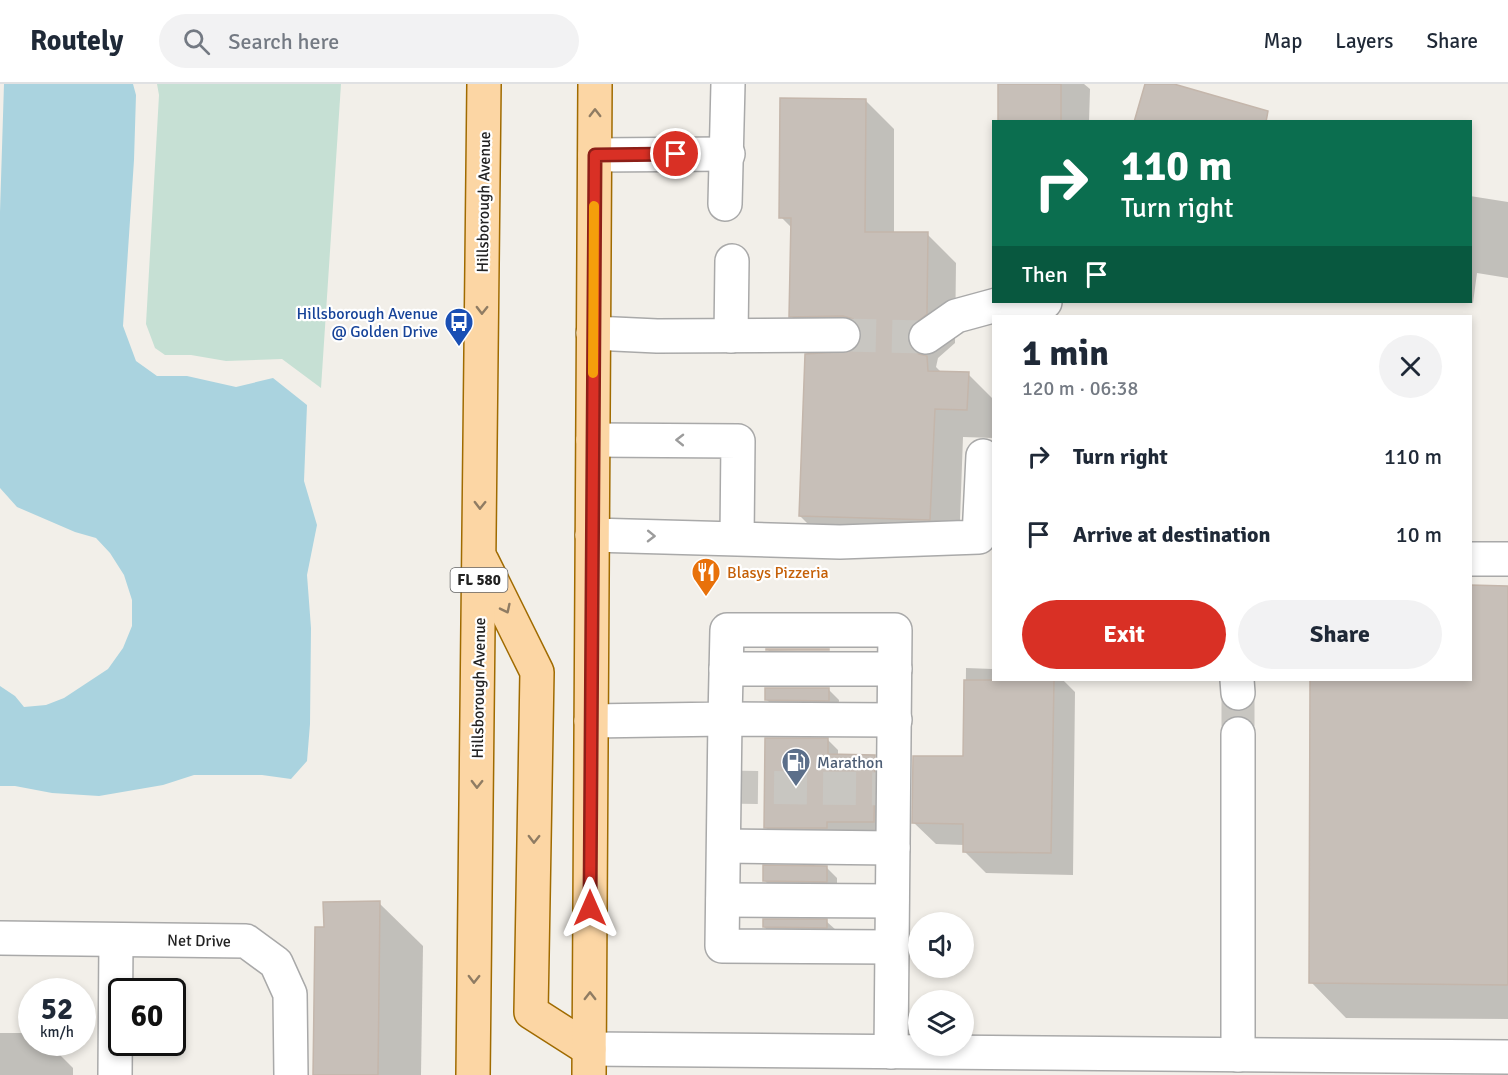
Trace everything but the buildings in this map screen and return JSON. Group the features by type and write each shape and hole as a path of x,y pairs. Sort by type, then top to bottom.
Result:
{"main road":[{"name":"Hillsborough Avenue","path":"472,1075 484,84"},
{"path":"589,1062 595,84"},
{"path":"480,557 537,672 531,1011 589,1062"}],"lane":[{"path":"725,204 728,84"},
{"path":"595,155 728,154"},
{"path":"731,336 732,261"},
{"path":"926,337 956,316 1000,304 1022,303"},
{"path":"593,333 731,336 843,335"},
{"path":"593,440 738,441 737,538"},
{"path":"592,535 840,542 979,537 983,456"},
{"path":"1472,559 1508,559"},
{"path":"891,1052 895,720 895,630 727,630 722,946 892,947"},
{"path":"591,721 895,720"},
{"path":"1238,734 1238,1055"},
{"path":"724,846 893,848"},
{"path":"723,900 892,901"},
{"name":"Net Drive","path":"0,938 246,941 276,963 290,994 291,1075"},
{"path":"115,1075 116,939"},
{"path":"589,1062 891,1052 1508,1057"}],"green space":[{"path":"157,84 341,84 321,388 282,359 226,361 191,355 165,355 155,348 146,324 159,95"}],"water":[{"path":"4,84 133,84 136,95 134,160 123,326 136,361 157,376 187,376 236,387 273,378 307,405 304,481 317,525 307,575 311,628 310,724 307,761 291,779 262,775 194,775 163,785 99,796 0,786 0,686 15,696 24,707 46,705 64,698 108,669 123,648 132,626 132,600 124,575 110,553 96,538 75,532 17,507 0,488 0,212"}],"tunnel":[{"path":"843,335 926,337"},
{"path":"1238,693 1238,734"},
{"path":"725,787 894,789"}],"slow traffic":[{"path":"593,373 594,206"}],"place":[{"name":"Hillsborough Avenue @ Golden Drive","path":"459,348"},
{"name":"Blasys Pizzeria","path":"706,598"},
{"name":"Marathon","path":"796,788"}],"route":[{"path":"590,908 595,155 676,154"}]}
